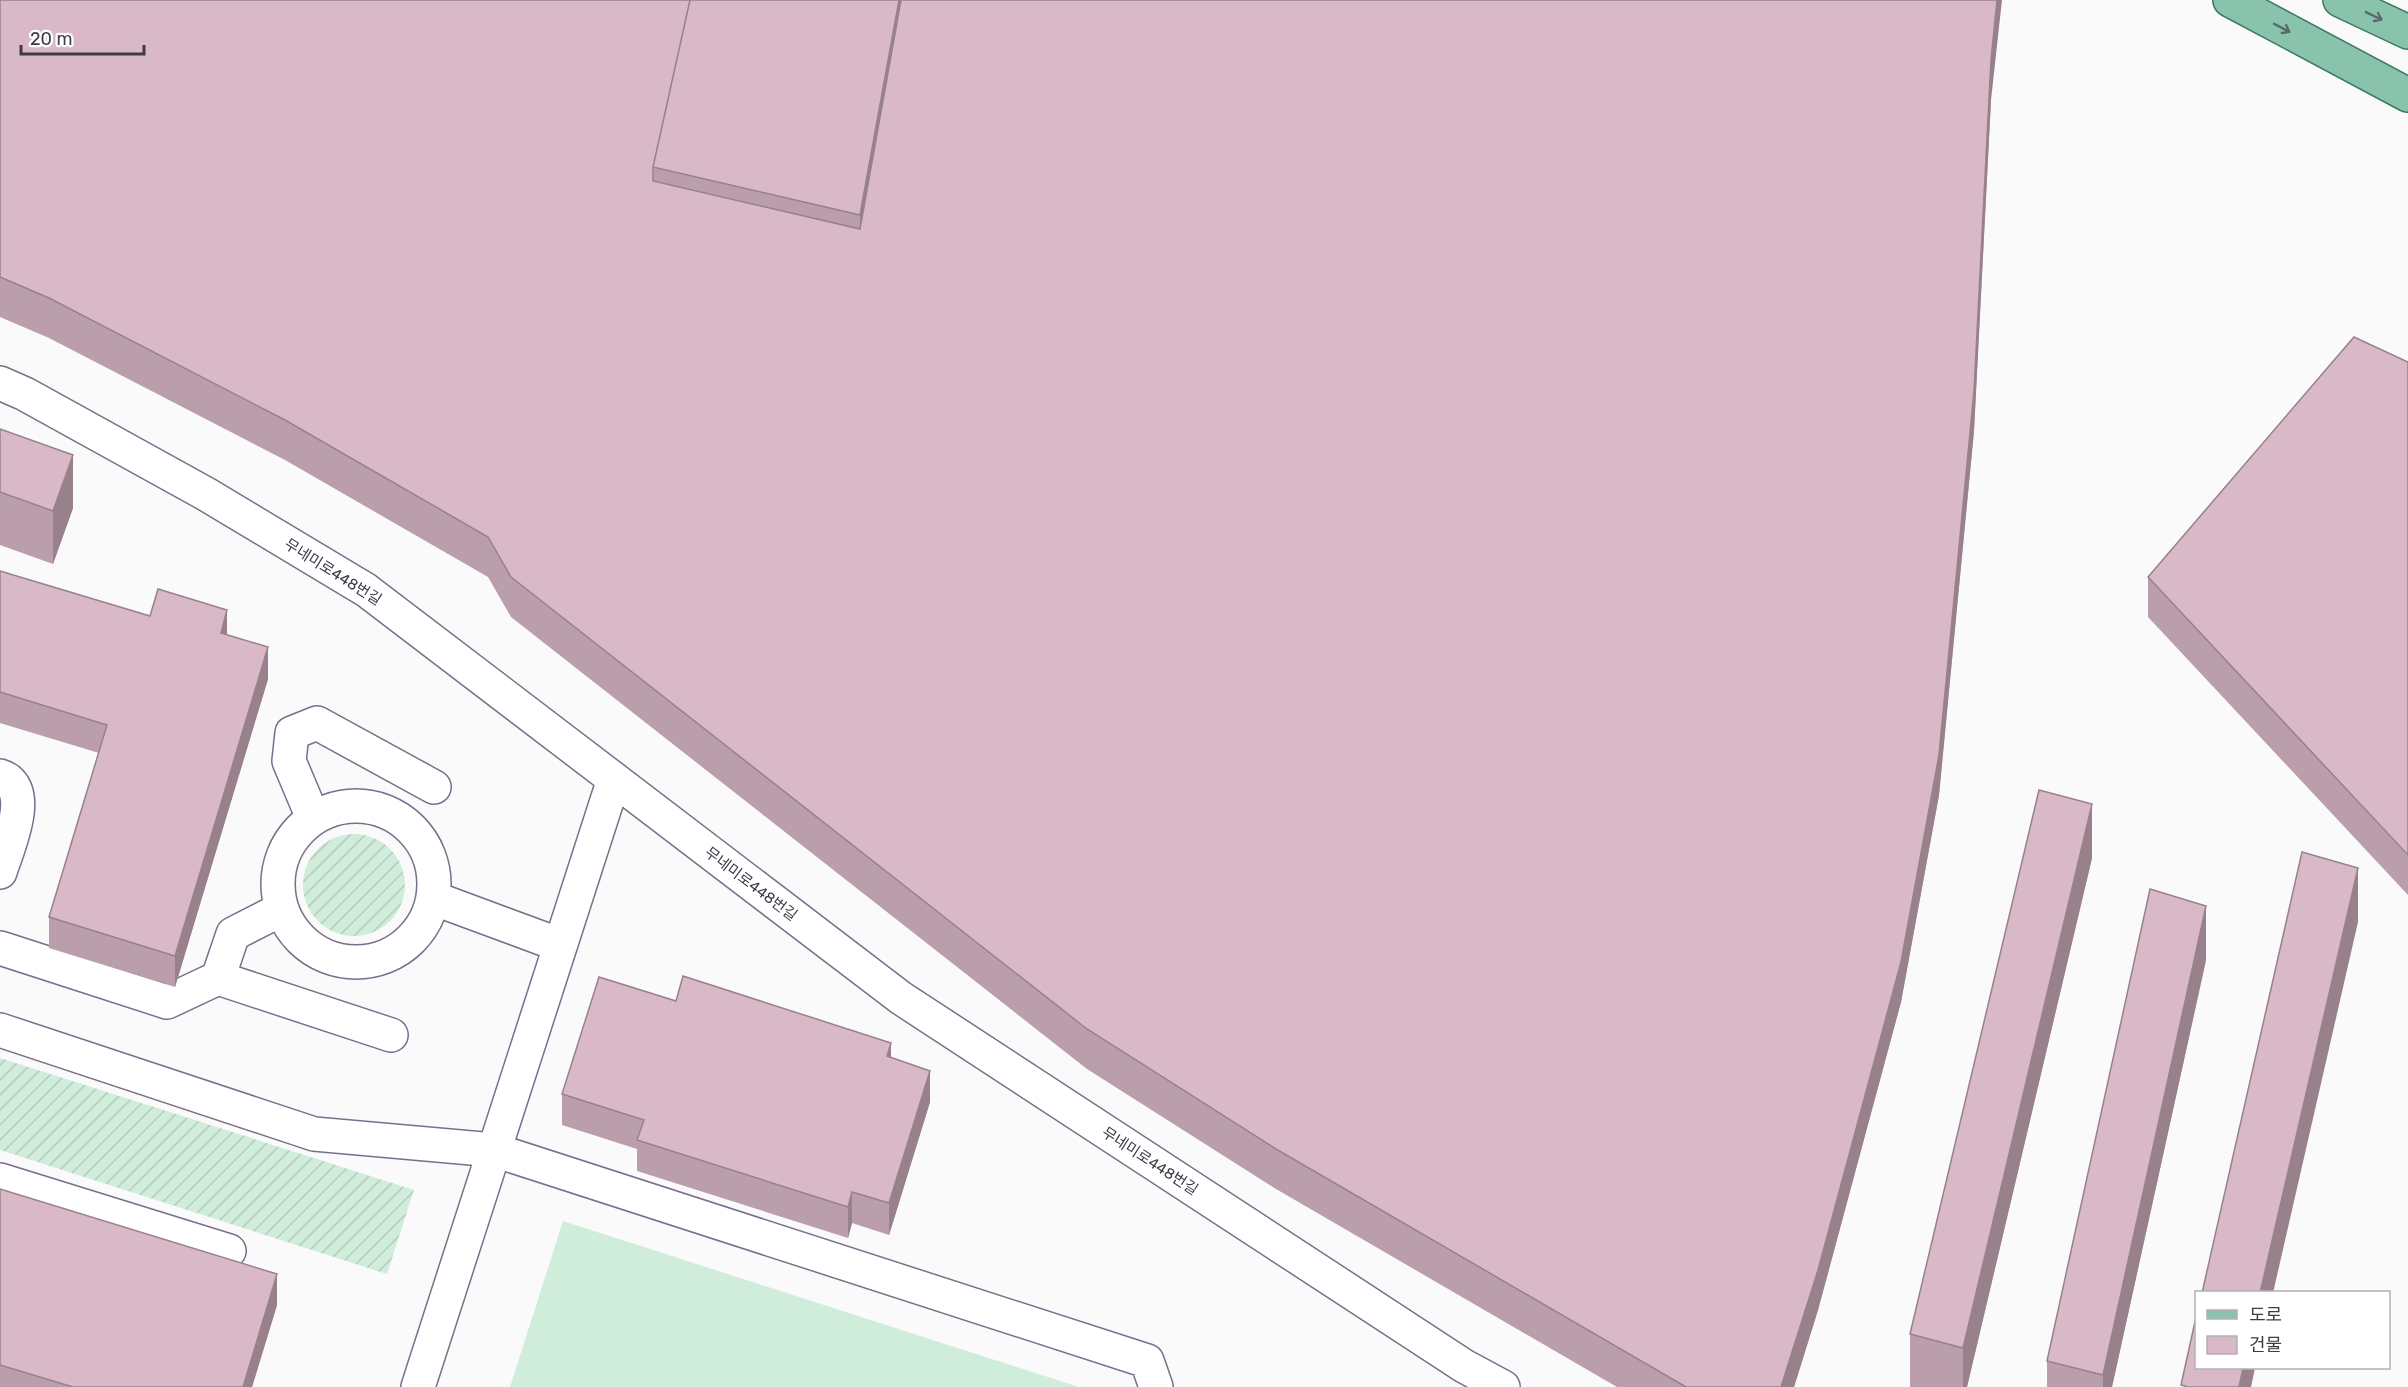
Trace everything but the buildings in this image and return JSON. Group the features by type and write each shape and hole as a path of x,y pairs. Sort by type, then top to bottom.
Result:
{"main road":[{"path":"2230,0 2408,95"},
{"path":"2340,0 2408,32"}],"street":[{"name":"무네미로448번길","path":"0,383 25,394 206,494 366,590 901,998 1464,1366 1503,1387"},
{"path":"313,818 289,761 291,733 317,723 434,787"},
{"path":"0,776 6,778 18,795 18,814 0,872"},
{"path":"418,1387 614,779"},
{"path":"363,806 388,813 410,827 425,848 434,873 433,898 424,923 408,942 386,956 361,962 336,960 313,950 294,932 282,909 278,884 282,859 294,836 313,818 337,808 363,806"},
{"path":"433,898 560,945"},
{"path":"218,978 233,934 282,909"},
{"path":"0,948 167,1002 218,978 391,1035"},
{"path":"0,1030 314,1134 494,1150 1147,1361 1156,1387"},
{"path":"0,1180 229,1251"}],"green space":[{"path":"354,834 374,838 390,849 401,865 405,885 401,905 390,921 374,932 354,936 334,932 318,921 307,905 303,885 307,865 318,849 334,838"},
{"path":"0,1058 414,1190 387,1274 0,1150"},
{"path":"563,1221 1079,1387 510,1387"}]}
